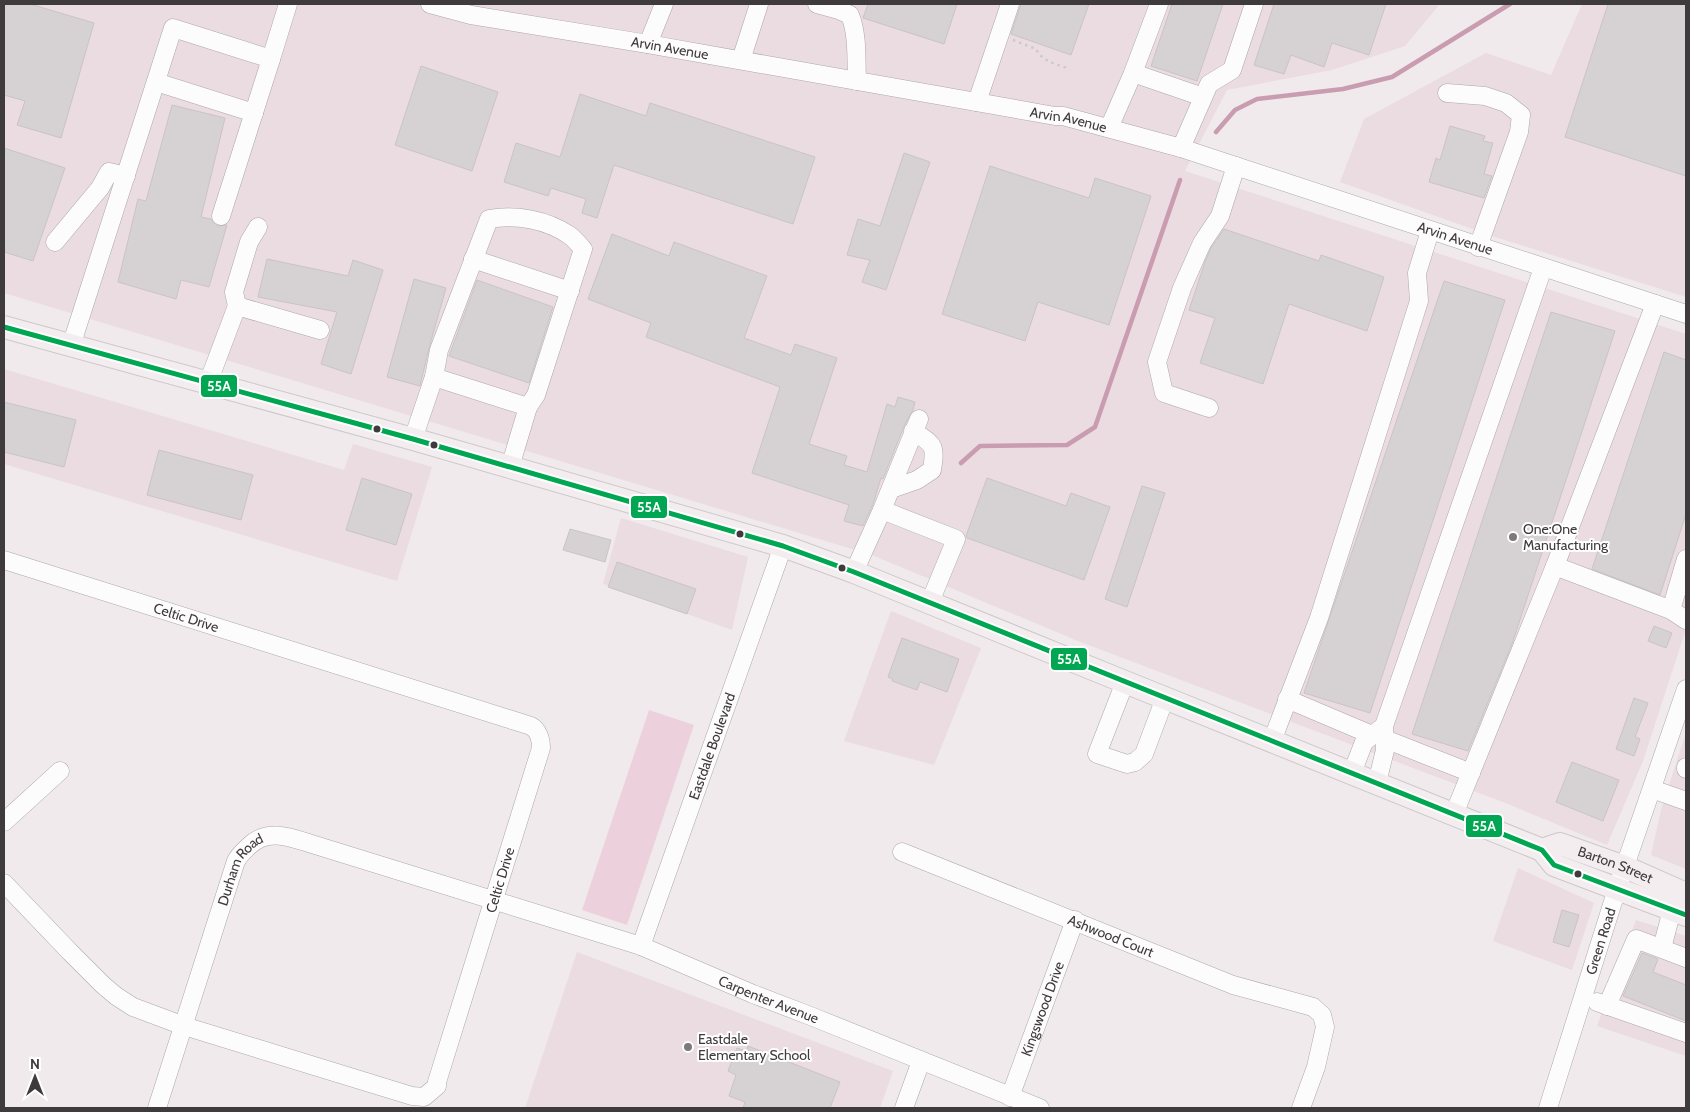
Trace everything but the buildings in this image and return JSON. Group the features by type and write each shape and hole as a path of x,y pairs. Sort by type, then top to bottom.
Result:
{"main road":[{"name":"Barton Street","path":"4,328 413,439 783,546 930,602 1542,850 1554,864 1617,889 1682,906"},
{"name":"Barton Street","path":"1542,850 1560,844 1625,867 1682,906"}],"street":[{"path":"221,216 288,4"},
{"name":"Arvin Avenue","path":"430,4 450,6 471,15 741,60 1055,116 1064,116 1181,148 1686,314"},
{"path":"648,44 664,4"},
{"path":"741,60 759,4"},
{"path":"817,4 850,15 856,41 857,81"},
{"path":"977,102 1010,4"},
{"path":"1109,128 1133,74 1159,4"},
{"path":"1181,148 1209,84 1232,70 1254,4"},
{"path":"71,346 173,28 271,59"},
{"path":"1133,74 1203,97"},
{"path":"156,82 254,113"},
{"path":"1447,93 1485,96 1506,103 1522,115 1519,132 1478,247"},
{"path":"1209,408 1164,392 1156,362 1182,288 1202,243 1220,216 1236,166"},
{"path":"55,242 100,188 109,172 126,176"},
{"path":"413,439 434,377 439,350 489,219 505,216 542,223 570,236 583,249 536,395 528,407 510,467"},
{"path":"208,383 237,306 234,292 249,242 258,227"},
{"path":"1272,741 1318,618 1419,301 1417,273 1430,231"},
{"path":"473,259 570,291"},
{"path":"1377,783 1385,750 1380,733 1543,268"},
{"path":"1454,814 1555,566 1655,304"},
{"path":"237,306 320,330"},
{"path":"434,377 528,407"},
{"path":"854,572 891,489 916,425 935,451 932,470 917,480 891,489"},
{"path":"882,510 956,539 930,602"},
{"name":"Eastdale Boulevard","path":"641,946 783,546"},
{"name":"Celtic Drive","path":"4,560 535,728 539,735 541,748 438,1086 424,1096 412,1096 371,1085 184,1026 133,1006 116,996 70,952 4,883"},
{"path":"1671,610 1686,560"},
{"path":"1555,566 1671,610 1686,620"},
{"path":"1125,682 1097,754 1127,764 1135,762 1144,754 1165,698"},
{"name":"Green Road","path":"1548,1108 1617,889 1652,789 1681,720 1686,689"},
{"path":"1287,699 1380,733 1472,773"},
{"path":"1352,773 1364,742 1380,733"},
{"path":"4,822 60,770"},
{"path":"1652,789 1686,801"},
{"name":"Durham Road","path":"157,1108 236,860 255,839 266,835 283,836 494,901"},
{"name":"Ashwood Court","path":"902,852 1233,985 1313,1007 1322,1015 1326,1027 1316,1067 1301,1108"},
{"name":"Carpenter Avenue","path":"494,901 641,946 753,994 1040,1108"},
{"path":"1662,948 1682,906"},
{"name":"Kingswood Drive","path":"1010,1097 1075,920"},
{"path":"1607,1006 1636,939 1686,958"},
{"path":"1583,998 1686,1033"},
{"path":"904,1108 921,1061"}],"path":[{"path":"1007,38 1036,48 1044,59 1068,68"}],"shaded area":[{"path":"4,4 1440,4 1405,46 1332,70 1227,90 1185,171 1686,334 1686,629 1643,761 1607,845 1508,804 1078,641 872,555 4,293"},
{"path":"1582,4 1686,4 1686,297 1495,237 1340,182 1364,119 1486,53 1551,75"},
{"path":"4,369 344,470 353,444 432,467 397,581 4,464"},
{"path":"621,518 748,557 732,630 603,584"},
{"path":"891,611 981,648 934,765 844,741"},
{"path":"649,710 694,725 627,925 582,910"},
{"path":"1686,733 1686,869 1651,855 1662,806"},
{"path":"1518,868 1594,903 1572,970 1493,941"},
{"path":"1636,920 1686,936 1686,1056 1597,1026"},
{"name":"Eastdale Elementary School","path":"577,952 893,1071 880,1108 525,1108"}],"waterway":[{"path":"1216,132 1235,110 1257,99 1343,89 1392,77 1510,4"},
{"path":"961,463 980,446 1067,445 1095,427 1180,180"}],"transit line":[{"name":"55A","path":"4,327 413,439 783,546 854,572 1542,850 1554,865 1686,915"}],"place":[{"name":"One:One Manufacturing","path":"1513,537"},
{"name":"Eastdale Elementary School","path":"688,1047"}]}
